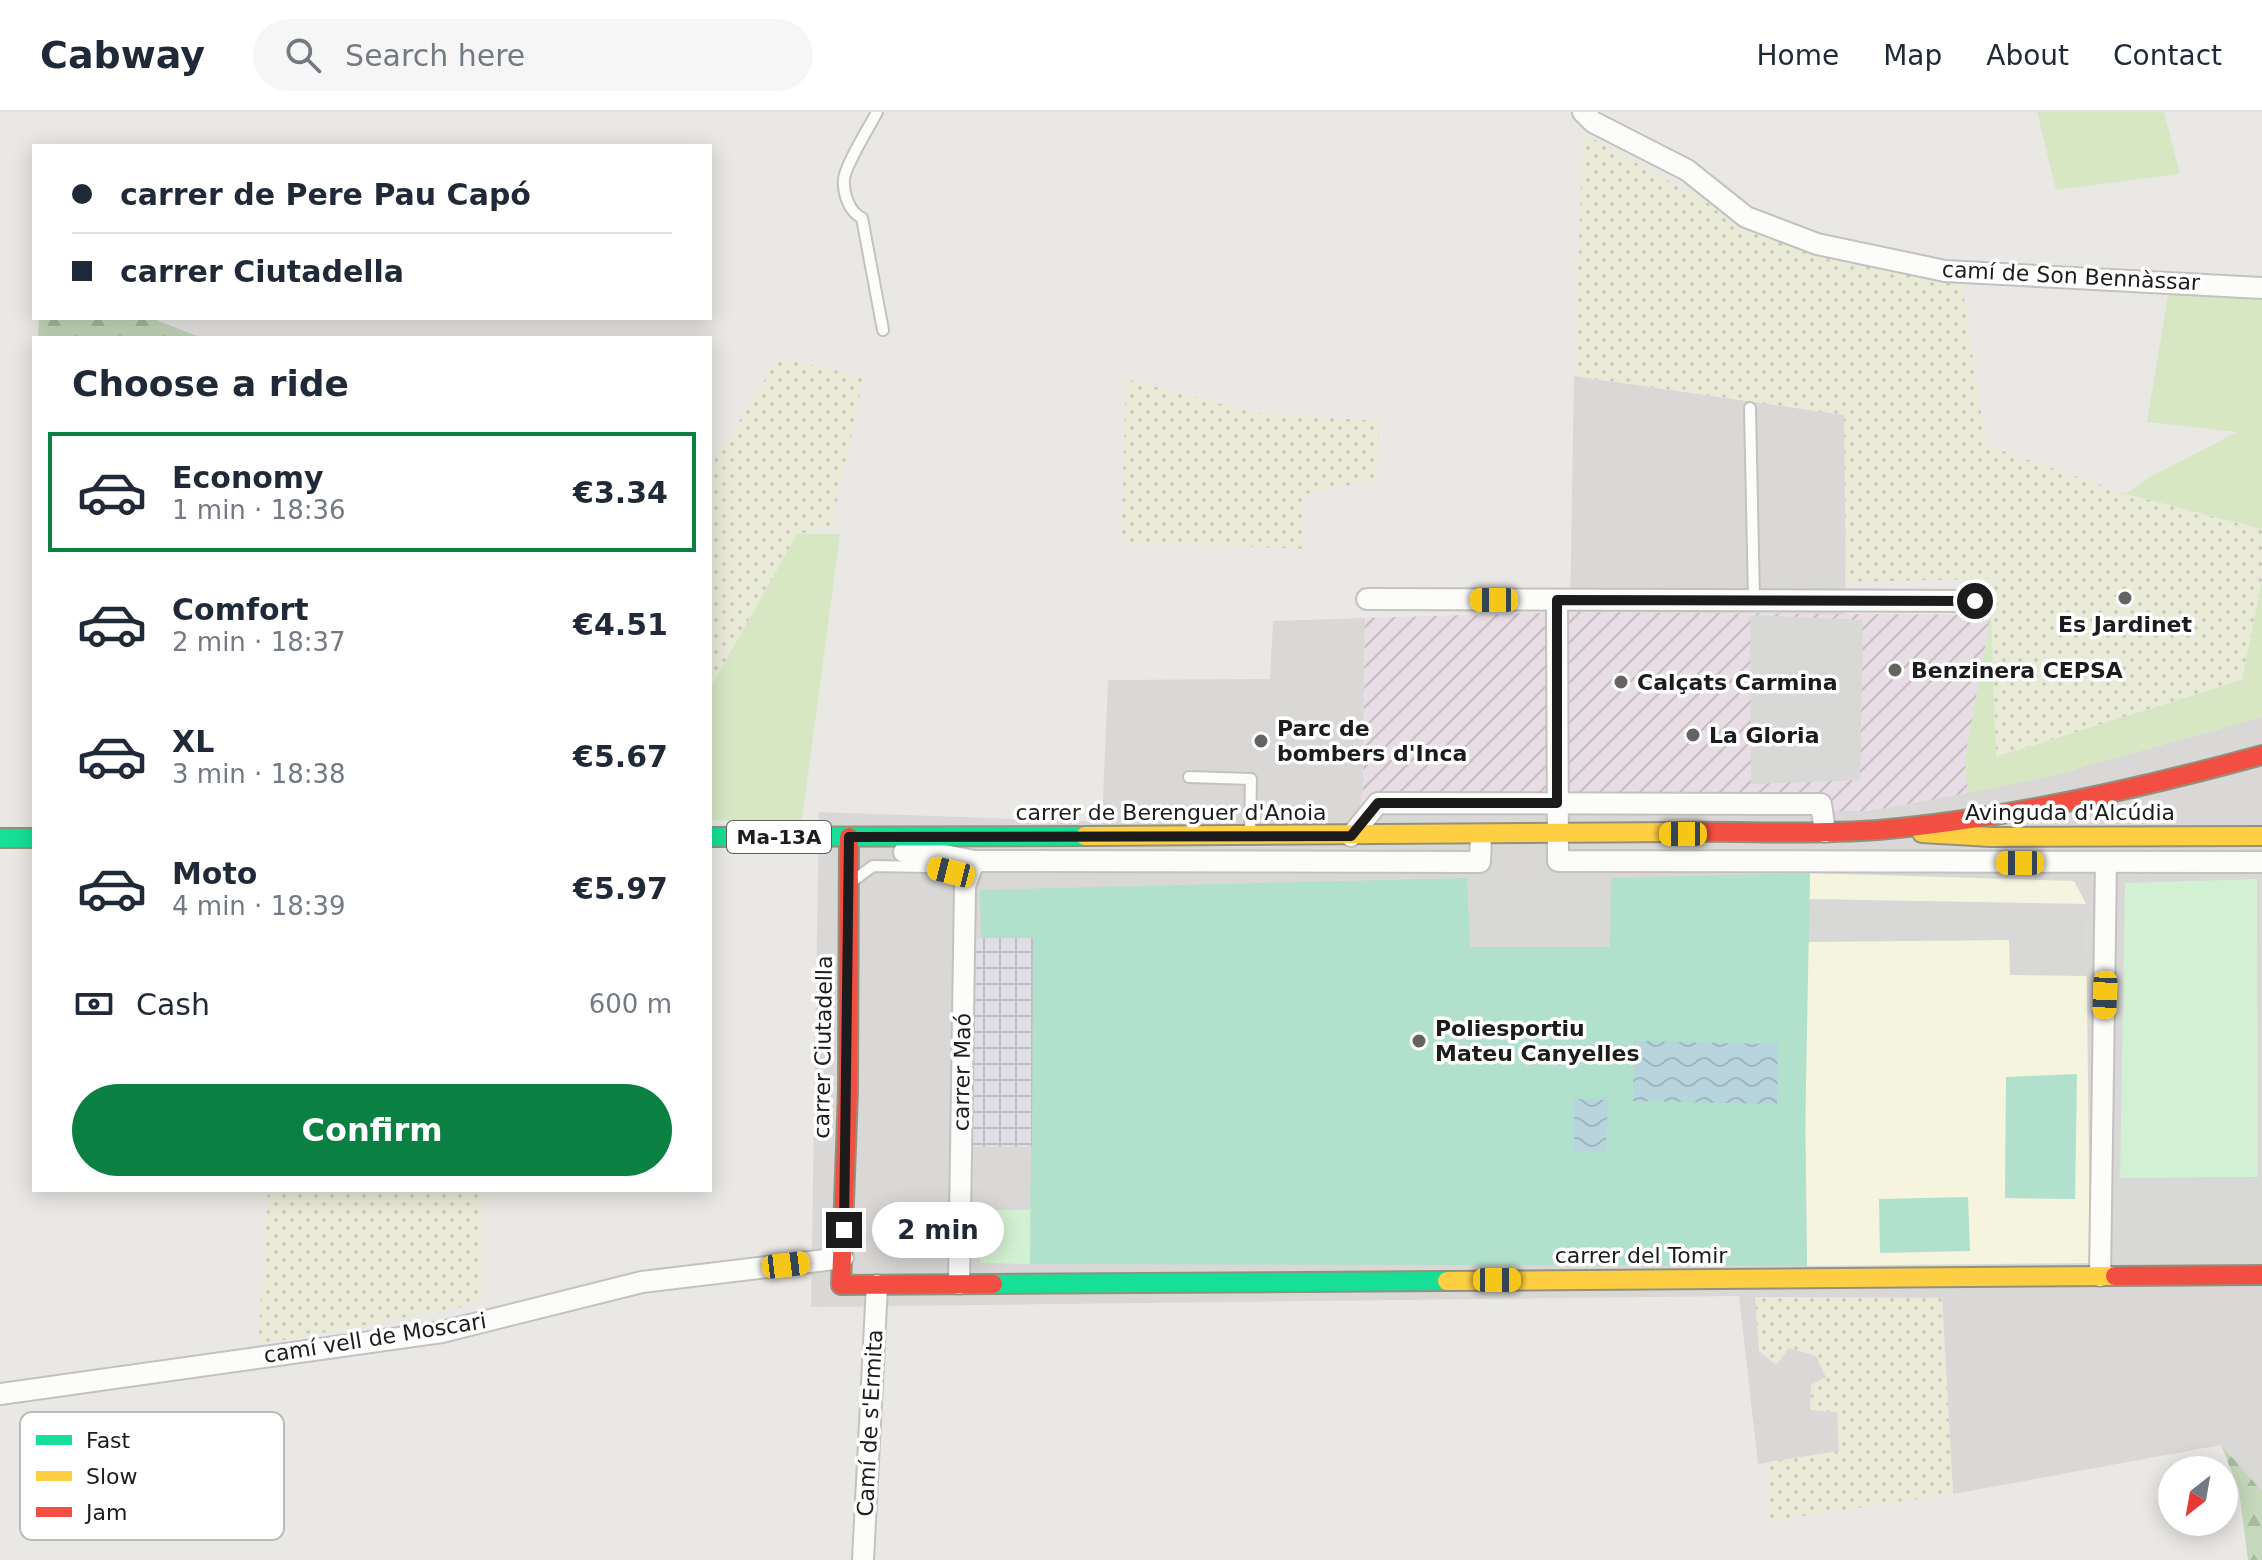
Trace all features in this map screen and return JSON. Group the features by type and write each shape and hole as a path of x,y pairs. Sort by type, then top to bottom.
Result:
{"street":[{"name":"camí de Son Bennàssar","path":"1583,112 1593,122 1687,170 1746,217 1817,244 1945,271 2262,288"},
{"path":"1367,599 1975,601"},
{"path":"1557,600 1558,861 2262,862"},
{"path":"1877,830 2109,794 2262,755"},
{"path":"1351,836 1378,803 1821,804 1825,832"},
{"name":"carrer de Berenguer d'Anoia","path":"849,837 1558,835 1877,830"},
{"name":"Avinguda d'Alcúdia","path":"1877,830 1991,837 2262,836"},
{"path":"849,837 874,852 929,852 974,861 1480,862 1481,835"},
{"name":"Ma-13A","path":"712,837 849,837"},
{"name":"carrer Ciutadella","path":"843,1258 849,837"},
{"path":"0,838 32,838"},
{"name":"carrer Maó","path":"959,1284 965,886 974,861"},
{"path":"2100,1276 2106,863"},
{"name":"carrer del Tomir","path":"843,1258 841,1285 2262,1275"},
{"name":"camí vell de Moscari","path":"0,1394 442,1332 642,1282 843,1258"},
{"name":"Camí de s'Ermita","path":"863,1560 877,1285"}],"lane":[{"path":"877,112 844,179 850,207 855,215 862,218 883,330"},
{"path":"1750,408 1754,600"},
{"path":"1189,777 1251,779 1250,836"},
{"path":"849,885 873,866 928,867 951,872 965,886"}],"shaded area":[{"path":"1583,133 1770,238 1962,284 1986,445 2126,494 2262,529 2262,581 2242,680 1995,758 1990,579 1846,582 1844,415 1574,376"},
{"path":"778,358 864,376 832,525 797,535 712,685 712,465"},
{"path":"1574,376 1847,415 1845,614 1570,612"},
{"path":"1126,379 1256,413 1380,421 1375,480 1305,494 1303,549 1121,542"},
{"path":"1570,612 1991,615 1965,759 1968,793 1869,811 1359,813 1363,789 1365,618"},
{"path":"1750,615 1863,620 1860,780 1751,784"},
{"path":"1365,618 1363,789 1359,813 2043,778 2262,717 2262,1491 2238,1464 2238,1456 2231,1456 2221,1445 1953,1494 1942,1299 1789,1348 1816,1356 1826,1377 1810,1410 1837,1412 1839,1451 1758,1464 1739,1296 811,1307 819,812 1102,822 1108,680 1270,679 1273,621"},
{"path":"1810,873 2074,881 2086,904 2090,1263 1807,1266 1805,1073"},
{"path":"1467,878 1611,878 1610,947 1469,947"},
{"path":"1809,899 2086,904 2087,976 2010,975 2009,940 1808,942"},
{"path":"964,938 1033,938 1032,1147 961,1147"},
{"path":"2258,1177 2259,1259 2117,1260 2120,1178"},
{"path":"268,1192 482,1192 482,1303 258,1345"},
{"path":"1755,1297 1942,1298 1953,1494 1770,1521 1769,1462 1839,1451 1837,1412 1810,1410 1811,1385 1826,1377 1816,1356 1789,1348 1776,1365 1759,1351"}],"green space":[{"path":"2037,112 2164,112 2180,174 2056,190"},
{"path":"2169,290 2262,300 2262,529 2126,494 2150,477 2237,432 2147,422"},
{"path":"39,320 156,320 197,336 38,336"},
{"path":"797,534 840,534 802,821 712,820 712,685"},
{"path":"2262,581 2262,717 2043,778 1968,793 1965,759 1991,615 1996,757 2242,680"},
{"name":"Poliesportiu Mateu Canyelles","path":"1810,873 1805,1134 1807,1266 1030,1264 1033,938 981,938 980,890 1467,878 1470,947 1610,947 1611,878"},
{"path":"2257,879 2258,1177 2120,1178 2125,883"},
{"path":"2077,1074 2075,1199 2005,1198 2006,1077"},
{"path":"1968,1197 1970,1251 1880,1253 1879,1199"},
{"path":"980,1210 1031,1210 1030,1264 980,1263"},
{"path":"2238,1464 2262,1491 2262,1560 2248,1560"}],"water":[{"path":"1634,1041 1778,1044 1777,1104 1633,1101"},
{"path":"1574,1099 1608,1100 1606,1152 1574,1151"}],"traffic: fast":[{"path":"712,837 1085,836"},
{"path":"0,838 32,838"},
{"path":"993,1284 1447,1281"}],"traffic: slow":[{"path":"1085,836 1682,832"},
{"path":"1922,833 1991,837 2262,836"},
{"path":"1447,1281 2115,1276"}],"traffic: jam":[{"path":"1682,832 1830,832 1926,825 2072,801 2262,755"},
{"path":"849,837 848,1091 841,1285 993,1284"},
{"path":"2115,1276 2262,1275"}],"place":[{"name":"Es Jardinet","path":"2125,598"},
{"name":"Benzinera CEPSA","path":"1895,670"},
{"name":"Calçats Carmina","path":"1621,682"},
{"name":"La Gloria","path":"1693,735"},
{"name":"Parc de bombers d'Inca","path":"1261,741"},
{"name":"Poliesportiu Mateu Canyelles","path":"1419,1041"}],"route":[{"path":"844,1230 849,837 1351,836 1378,803 1557,803 1557,600 1975,601"}]}
